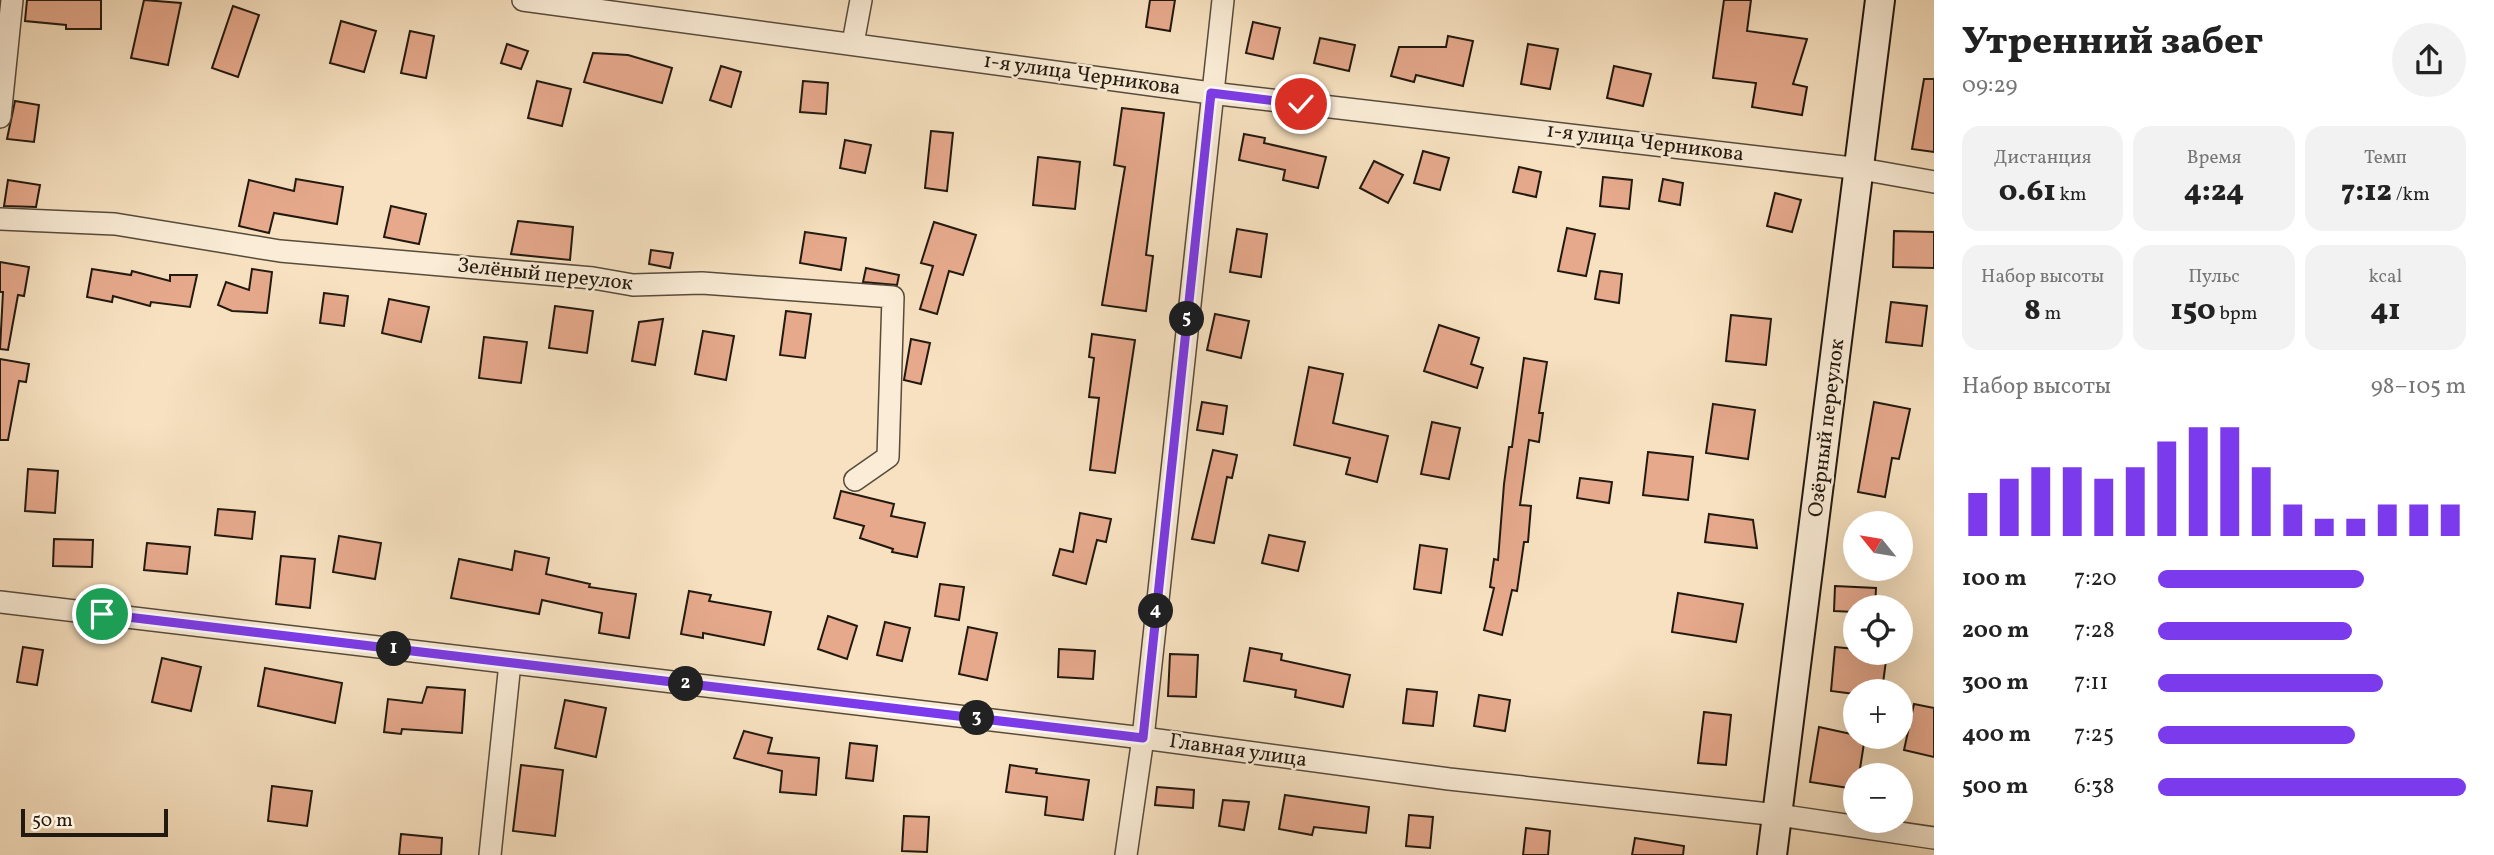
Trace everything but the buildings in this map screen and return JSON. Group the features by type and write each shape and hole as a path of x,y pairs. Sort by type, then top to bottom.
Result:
{"street":[{"path":"0,117 12,0"},
{"name":"1-я улица Черникова","path":"523,0 652,8 853,43 1211,93 1861,169 1934,182"},
{"path":"853,43 861,0"},
{"path":"1126,855 1143,738 1223,0"},
{"name":"Озёрный переулок","path":"1772,855 1861,169 1880,0"},
{"name":"Зелёный переулок","path":"0,219 115,224 280,251 593,278 633,285 702,283 893,298 888,457 855,480"},
{"name":"Главная улица","path":"0,602 1143,738 1449,779 1778,814 1934,838"},
{"path":"490,855 510,663"}],"route":[{"path":"102,614 1143,738 1211,93 1301,104"}]}
